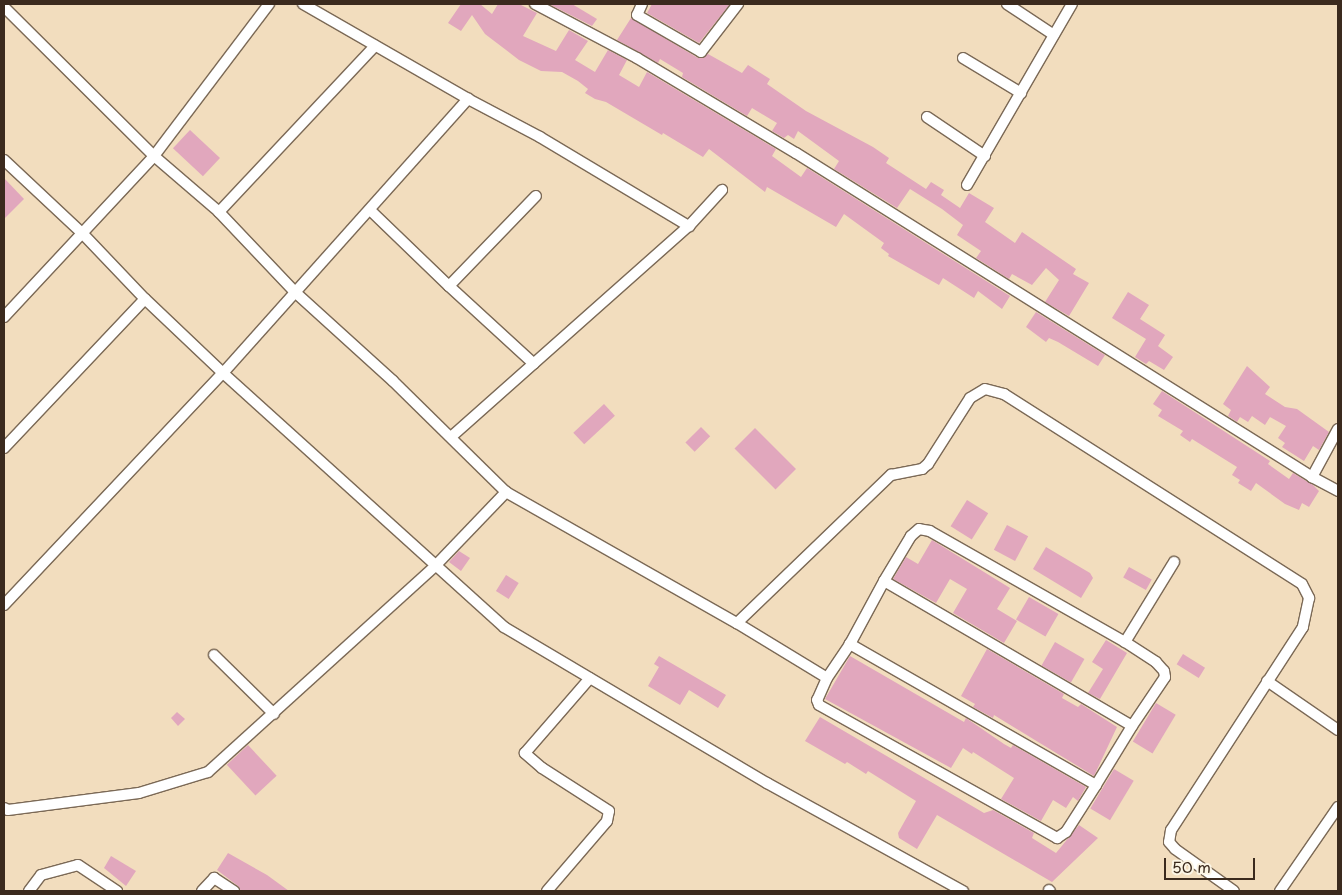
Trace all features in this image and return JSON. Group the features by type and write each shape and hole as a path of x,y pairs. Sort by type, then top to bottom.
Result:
{"street":[{"path":"4,317 154,156 269,4"},
{"path":"303,4 468,99 540,137 689,226"},
{"path":"535,4 637,58 796,153 1312,477 1338,491"},
{"path":"642,4 637,15 701,52 738,4"},
{"path":"1007,4 1054,35"},
{"path":"967,185 1072,4"},
{"path":"4,7 154,156 218,212 296,293 506,492 737,623 826,678"},
{"path":"218,212 376,46"},
{"path":"963,58 1020,93"},
{"path":"4,605 223,373 468,99"},
{"path":"926,117 985,156"},
{"path":"4,160 83,234 145,299 223,373 330,472 437,564 504,627 767,783 963,891"},
{"path":"451,438 689,226 722,190"},
{"path":"449,286 536,196"},
{"path":"370,210 534,364"},
{"path":"4,448 145,299"},
{"path":"737,623 891,475 922,469 928,464 970,398 985,389 1004,394 1302,584 1309,598 1308,611 1303,627 1171,830 1170,842 1175,849 1234,891"},
{"path":"1312,477 1338,429"},
{"path":"4,808 8,810 139,793 208,772 437,564 506,492"},
{"path":"919,529 930,531 1125,642 1156,662 1164,671 1165,677 1066,832 1057,838 819,706 817,700 826,678 850,644 884,581 911,536 919,529"},
{"path":"1125,642 1174,562"},
{"path":"884,581 1132,726"},
{"path":"850,644 1096,785"},
{"path":"214,655 274,714"},
{"path":"547,891 607,820 609,811 542,768 525,753 590,678"},
{"path":"1267,681 1338,730"},
{"path":"1280,891 1338,807"},
{"path":"29,891 40,875 78,865 117,891"},
{"path":"202,891 214,878 234,891"}],"building":[{"path":"461,4 480,4 492,14 498,4 519,4 537,13 523,36 556,51 569,30 588,41 575,60 595,72 608,50 627,60 619,75 639,87 647,72 776,149 772,156 801,177 807,168 1010,296 1002,309 978,291 974,298 943,278 939,285 888,256 889,254 881,248 884,243 844,214 836,227 767,187 765,192 709,149 703,157 606,102 595,99 585,93 588,89 562,72 541,71 519,60 485,34 472,15 461,31 448,23"},
{"path":"549,4 572,4 597,19 592,26"},
{"path":"652,4 730,4 699,43 647,13"},
{"path":"631,18 698,58 708,54 742,73 748,65 770,79 767,84 806,111 873,147 889,158 886,163 926,189 931,182 944,190 941,195 960,208 969,193 994,208 985,222 1015,243 1022,232 1076,269 1073,274 1089,283 1069,316 1045,302 1059,280 1046,268 1032,285 1012,274 1009,279 976,258 981,251 957,235 963,225 910,189 897,208 834,169 839,161 798,131 794,139 788,135 784,138 772,131 777,123 752,108 747,116 682,77 683,73 660,59 658,63 617,40"},
{"path":"190,130 220,158 203,176 173,148"},
{"path":"4,178 24,199 4,219"},
{"path":"1128,292 1149,305 1140,319 1165,335 1158,346 1173,357 1164,370 1149,361 1146,364 1135,357 1146,339 1112,318"},
{"path":"1036,312 1105,355 1098,366 1058,342 1049,338 1046,342 1026,327"},
{"path":"1247,366 1270,387 1265,394 1285,407 1297,409 1329,432 1319,450 1313,446 1304,461 1282,447 1285,443 1278,438 1286,426 1270,417 1265,425 1252,416 1248,422 1240,417 1237,422 1228,416 1231,410 1223,404"},
{"path":"1162,391 1270,461 1268,464 1289,479 1293,473 1313,485 1319,491 1309,507 1302,503 1299,510 1285,504 1256,483 1251,491 1238,483 1240,480 1232,475 1237,467 1192,439 1190,442 1180,435 1183,431 1158,416 1162,410 1153,404"},
{"path":"604,404 615,416 584,444 573,433"},
{"path":"701,427 710,436 695,452 685,443"},
{"path":"755,428 796,469 776,490 734,449"},
{"path":"967,500 988,513 972,540 951,526"},
{"path":"1007,525 1028,536 1015,561 994,550"},
{"path":"932,540 1010,588 997,609 1017,621 1004,643 953,613 967,589 950,579 936,603 893,579 906,557 918,564"},
{"path":"1046,547 1090,573 1093,578 1081,598 1033,569"},
{"path":"459,551 470,558 461,571 449,562"},
{"path":"1129,567 1152,580 1146,590 1123,577"},
{"path":"506,575 519,583 509,599 496,591"},
{"path":"1029,597 1058,614 1045,637 1016,620"},
{"path":"1106,640 1127,653 1100,699 1088,693 1103,669 1092,662"},
{"path":"1055,642 1084,659 1071,682 1042,665"},
{"path":"987,649 1064,694 1062,698 1078,707 1081,704 1117,727 1094,776 994,715 993,718 973,707 975,704 961,696"},
{"path":"1183,654 1205,668 1199,678 1177,664"},
{"path":"659,656 726,695 718,708 689,690 680,705 648,686 659,667 654,664"},
{"path":"850,656 964,722 966,718 1004,744 1011,748 1013,745 1086,787 1078,801 1073,797 1066,808 1053,800 1041,821 1001,799 1014,778 973,752 972,754 963,748 951,768 825,699"},
{"path":"1156,703 1176,715 1153,753 1133,742"},
{"path":"177,712 185,719 178,726 171,718"},
{"path":"820,717 984,813 993,810 1034,833 1032,838 1056,853 1079,825 1098,838 1052,882 937,815 917,849 899,838 898,833 916,801 868,771 866,774 847,762 845,764 805,741"},
{"path":"248,745 277,776 255,795 227,765"},
{"path":"1114,769 1134,781 1110,820 1090,808"},
{"path":"228,853 267,875 289,891 241,891 238,886 217,870"},
{"path":"111,856 136,871 126,886 104,868"}]}
